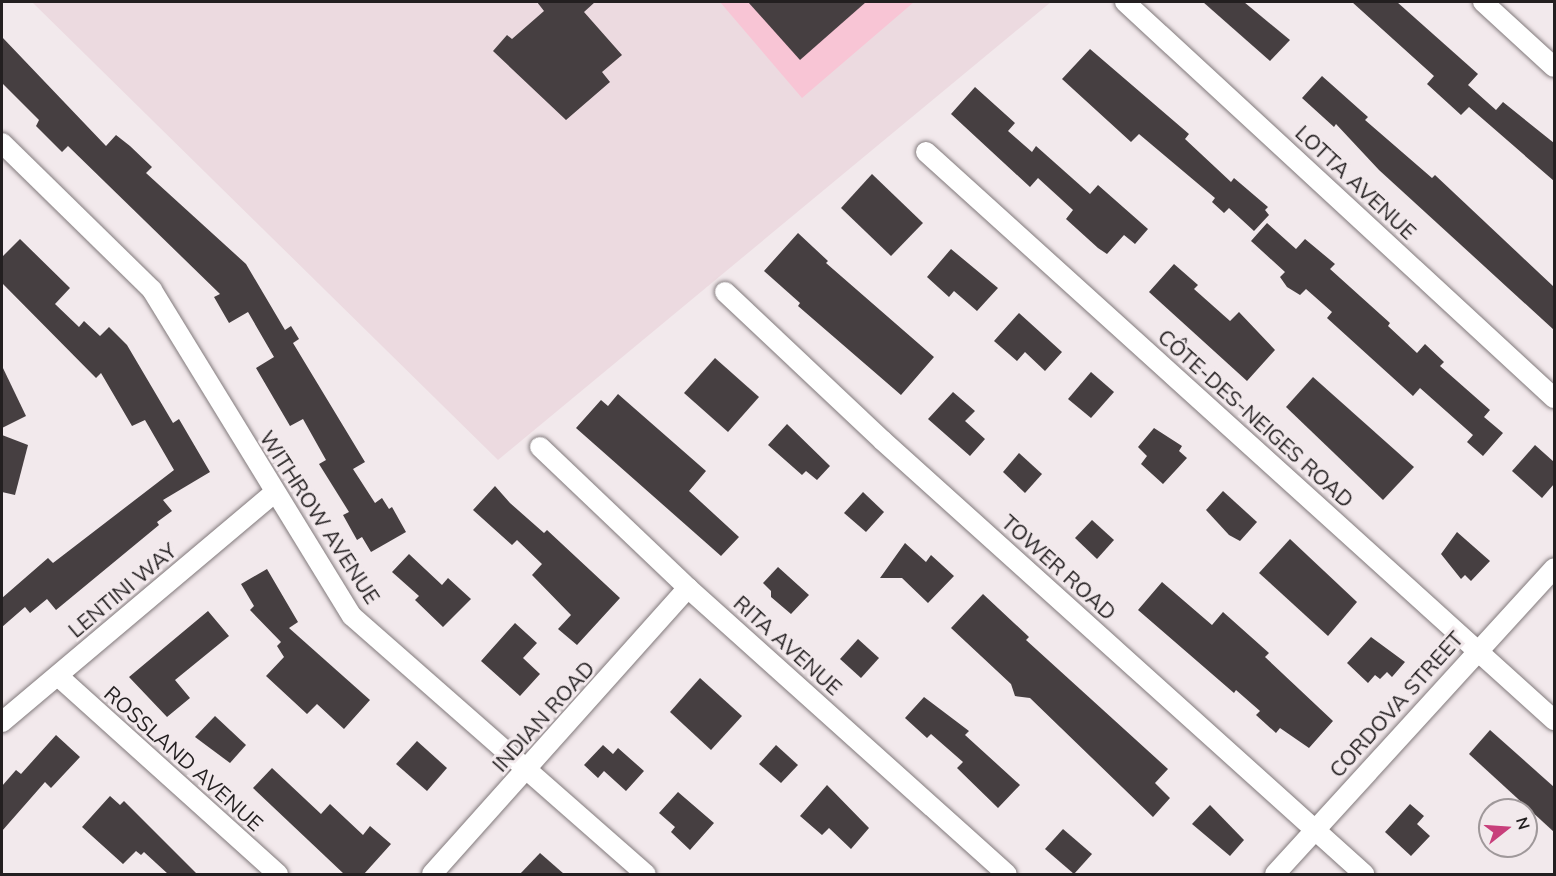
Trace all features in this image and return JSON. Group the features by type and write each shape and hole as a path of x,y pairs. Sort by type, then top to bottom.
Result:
{"street":[{"name":"LOTTA AVENUE","path":"1125,2 1554,398"},
{"path":"1483,2 1554,67"},
{"name":"WITHROW AVENUE","path":"2,143 152,290 273,494 352,616 646,874"},
{"name":"CÔTE-DES-NEIGES ROAD","path":"926,152 1554,720"},
{"name":"TOWER ROAD","path":"725,292 899,456 1364,874"},
{"name":"RITA AVENUE","path":"540,447 688,588 1007,874"},
{"name":"LENTINI WAY","path":"2,722 273,494"},
{"name":"CORDOVA STREET","path":"1275,874 1554,568"},
{"name":"INDIAN ROAD","path":"432,874 688,588"},
{"name":"ROSSLAND AVENUE","path":"58,676 278,874"}],"shaded area":[{"path":"32,2 1051,2 498,460"},
{"path":"720,2 914,2 802,98"}],"building":[{"path":"537,2 595,2 584,12 622,55 602,72 610,82 566,120 493,51 507,35 512,39 544,11"},
{"path":"748,2 866,2 800,60"},
{"path":"1203,2 1244,2 1290,40 1270,61"},
{"path":"1352,2 1397,2 1478,74 1468,85 1496,110 1503,102 1554,143 1554,181 1469,107 1461,115 1427,84 1434,76"},
{"path":"2,37 106,146 116,135 130,146 152,167 146,173 246,264 285,330 291,326 299,339 293,343 365,462 353,469 375,503 382,498 389,509 392,507 406,532 371,552 362,537 357,540 343,515 349,512 319,464 326,460 303,419 290,426 256,368 274,357 248,312 229,323 214,297 220,294 68,146 62,152 36,126 39,120 2,83"},
{"path":"1090,49 1189,134 1185,139 1231,182 1234,178 1268,207 1265,210 1269,215 1254,231 1229,208 1224,213 1212,202 1215,198 1139,134 1131,142 1062,79"},
{"path":"1322,76 1368,117 1365,120 1432,178 1435,175 1554,287 1554,330 1379,170 1336,124 1334,127 1302,98"},
{"path":"975,87 1015,123 1008,131 1032,152 1036,146 1090,194 1098,185 1148,229 1135,244 1124,235 1107,254 1098,248 1066,219 1073,210 1038,178 1030,187 951,114"},
{"path":"872,174 923,223 891,256 841,208"},
{"path":"1267,223 1296,249 1305,239 1335,264 1330,269 1390,323 1388,326 1417,353 1425,344 1444,362 1440,366 1490,410 1484,417 1503,433 1483,456 1467,442 1473,435 1420,388 1413,396 1327,318 1332,312 1306,289 1300,295 1287,287 1280,277 1285,272 1251,241"},
{"path":"798,233 828,261 826,263 934,357 901,395 798,306 800,303 764,271"},
{"path":"20,239 70,288 55,304 79,327 84,321 100,336 109,327 127,345 173,423 179,419 210,472 163,500 172,511 157,522 159,525 56,610 47,599 30,613 25,607 2,627 2,598 48,558 53,563 174,470 145,420 132,426 101,373 96,378 2,283 2,257"},
{"path":"951,249 998,288 977,311 954,291 949,297 927,277"},
{"path":"1174,264 1198,285 1194,289 1230,321 1239,312 1275,350 1247,381 1149,292"},
{"path":"1019,313 1062,352 1045,371 1025,352 1017,361 994,341"},
{"path":"715,358 759,397 728,432 684,393"},
{"path":"2,366 26,416 2,428"},
{"path":"1091,372 1114,392 1091,418 1068,399"},
{"path":"1313,377 1414,467 1383,500 1286,407"},
{"path":"953,392 975,411 965,421 985,439 970,456 928,419"},
{"path":"618,394 706,471 689,491 739,537 721,556 576,428 601,400 608,406"},
{"path":"787,424 830,466 817,480 806,471 802,475 768,445"},
{"path":"1154,428 1182,446 1179,451 1187,458 1163,484 1141,464 1147,456 1138,447"},
{"path":"2,435 28,445 15,495 2,492"},
{"path":"1535,445 1554,462 1554,484 1542,498 1512,471"},
{"path":"1019,453 1042,474 1025,493 1003,472"},
{"path":"495,486 510,503 544,533 547,530 620,598 577,645 558,629 571,615 532,575 542,564 517,540 512,545 473,510"},
{"path":"1223,491 1257,522 1240,541 1229,535 1206,510"},
{"path":"863,492 884,512 866,532 844,513"},
{"path":"1092,520 1114,540 1097,559 1075,538"},
{"path":"1457,532 1490,561 1471,581 1465,575 1461,579 1441,554"},
{"path":"1290,539 1357,602 1328,636 1259,573"},
{"path":"905,543 926,562 931,555 954,576 928,603 902,578 880,578"},
{"path":"409,554 442,585 448,578 471,599 443,627 415,600 419,596 392,572"},
{"path":"778,567 809,595 791,614 771,597 771,591 763,583"},
{"path":"267,569 298,622 289,628 370,700 344,729 317,704 307,714 266,676 284,657 277,646 281,642 250,610 254,606 241,584"},
{"path":"1162,582 1212,625 1223,612 1269,653 1265,657 1333,721 1309,748 1280,728 1276,733 1256,715 1260,711 1236,690 1234,693 1138,610"},
{"path":"983,594 1029,637 1026,640 1168,769 1155,783 1170,798 1153,817 1030,698 1015,696 1011,684 951,628"},
{"path":"208,611 229,636 175,680 190,698 167,717 129,677"},
{"path":"515,623 537,643 523,658 540,674 520,696 481,661"},
{"path":"1371,637 1405,662 1392,677 1387,672 1380,679 1375,675 1368,683 1347,663"},
{"path":"858,639 879,658 861,678 840,659"},
{"path":"700,678 742,716 711,750 670,712"},
{"path":"924,697 969,731 965,735 1020,785 998,808 957,768 963,762 931,734 927,738 905,718"},
{"path":"215,716 246,745 230,763 195,737"},
{"path":"1490,730 1554,787 1554,832 1538,817 1538,798 1517,798 1469,754"},
{"path":"56,735 80,757 51,788 45,782 2,831 2,786 16,770 21,774"},
{"path":"417,741 447,768 427,791 396,764"},
{"path":"603,745 613,754 618,748 644,771 626,791 604,771 598,778 584,765"},
{"path":"776,745 798,765 781,783 759,764"},
{"path":"272,768 321,814 330,804 363,835 370,826 391,844 364,874 344,874 253,788"},
{"path":"827,785 869,828 851,849 829,828 822,835 800,816"},
{"path":"678,792 714,823 690,850 671,832 675,827 659,813"},
{"path":"110,796 120,805 124,801 197,874 168,874 144,852 141,855 136,851 123,864 82,827"},
{"path":"1410,804 1424,816 1417,824 1430,836 1411,856 1385,832"},
{"path":"1210,805 1244,840 1230,856 1192,824"},
{"path":"1063,829 1092,854 1074,874 1045,849"},
{"path":"540,853 564,874 520,874"}]}
